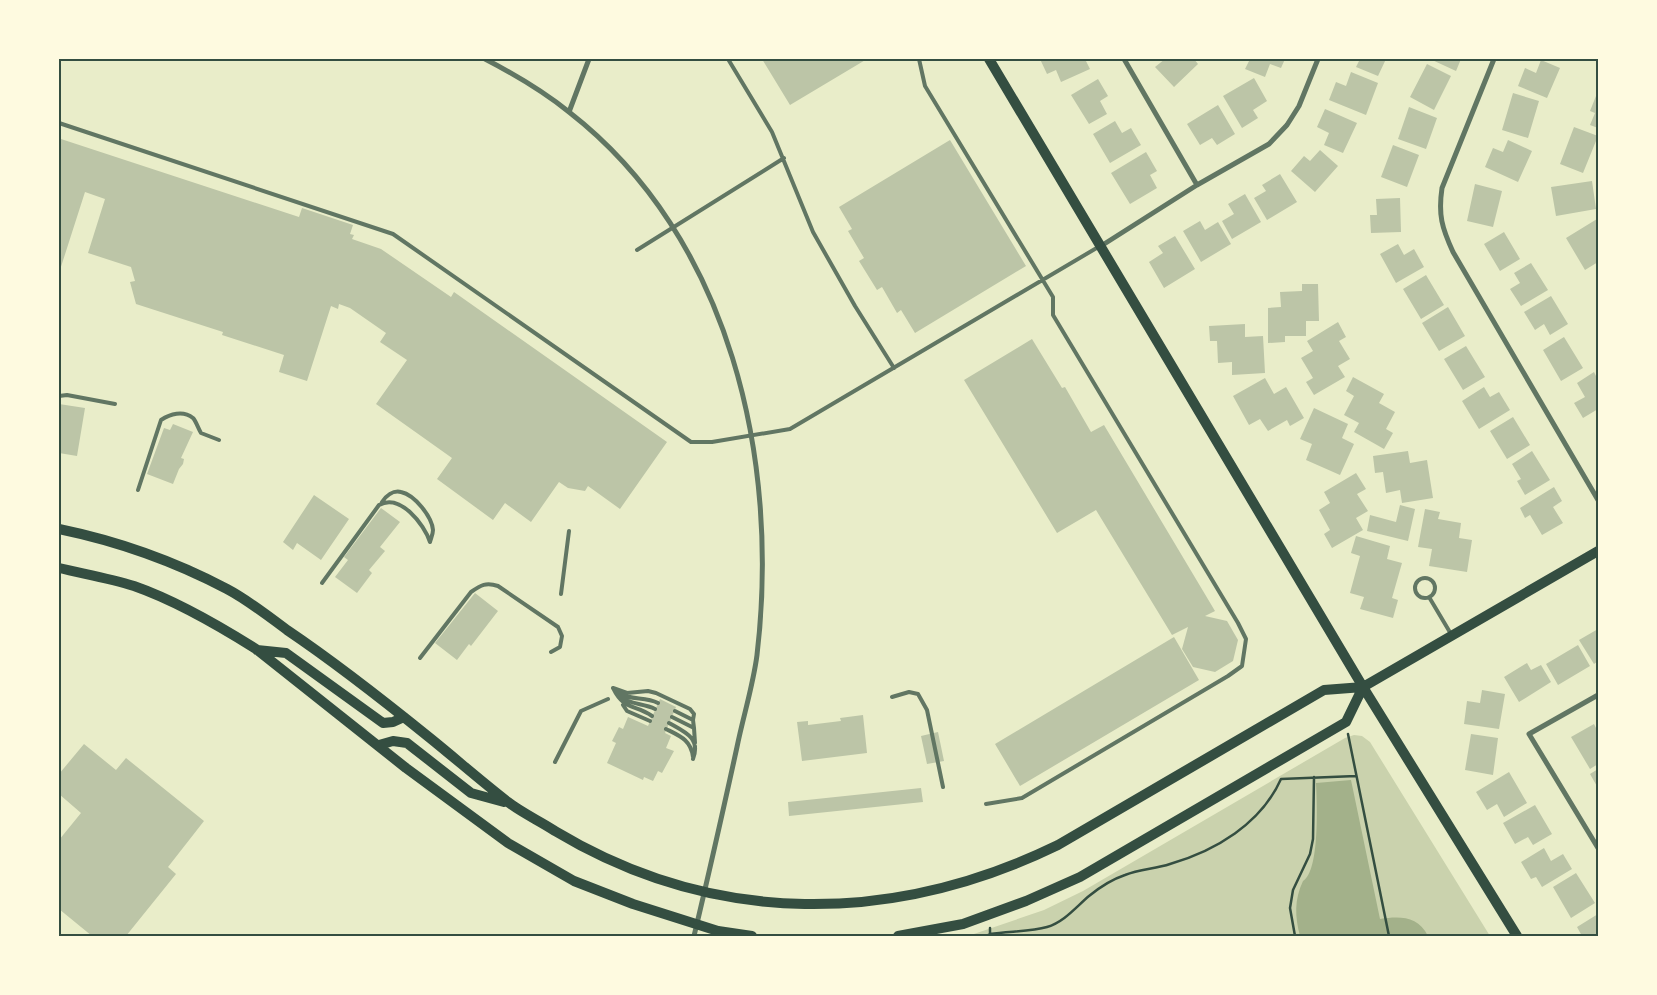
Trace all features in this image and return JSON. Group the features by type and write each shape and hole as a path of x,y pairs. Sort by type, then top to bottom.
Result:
{"main road":[{"path":"989,59 1363,688 1517,936"},
{"path":"59,529 150,554 229,590 327,657 510,804 591,852 646,874 705,891 747,899 827,905 891,900 960,884 1009,868 1058,845 1324,690 1363,688 1598,551"},
{"path":"59,568 134,586 208,620 256,650 406,768 508,843 574,880 658,913 697,925 752,936"},
{"path":"256,650 286,652 383,723 393,722 404,717"},
{"path":"898,936 962,924 1026,901 1080,877 1346,722 1363,688"},
{"path":"379,745 393,741 407,743 472,793 510,804"}],"street":[{"path":"485,59 534,87 569,112 628,169 672,228 690,258 723,327 737,368 752,436 759,483 762,535 756,657 694,936"},
{"path":"569,112 588,59"},
{"path":"1124,59 1197,185"},
{"path":"1101,246 1197,185 1268,144 1287,125 1299,106 1318,59"},
{"path":"1494,59 1442,188 1439,209 1442,229 1453,252 1598,500"},
{"path":"1598,695 1530,734 1598,848"}],"lane":[{"path":"728,59 768,126 784,158 813,232 855,306 894,368"},
{"path":"919,59 926,86 1053,297 1053,315 1246,639 1242,666 1228,676 1022,798 986,804"},
{"path":"59,123 393,234 691,442 712,442 790,430 1101,246"},
{"path":"637,250 784,158"},
{"path":"59,396 67,395 115,404"},
{"path":"138,490 161,420 169,415 188,416 194,419 201,433 219,440"},
{"path":"322,583 379,505 386,496 395,491 403,492 422,508 431,520 433,532 430,542 419,521 405,509 392,501 386,501 379,505"},
{"path":"561,594 569,532"},
{"path":"1422,578 1429,579 1434,583 1435,589 1430,597 1423,598 1416,591 1416,585 1422,578"},
{"path":"420,658 471,592 482,585 490,583 498,586 558,626 562,636 560,648 551,652"},
{"path":"1430,597 1452,636"},
{"path":"613,688 628,711 650,721"},
{"path":"613,688 626,697 646,698 658,703"},
{"path":"613,688 630,703 643,704 655,709"},
{"path":"613,688 627,693 648,691 656,693 690,709 694,714 696,743 693,759 690,746 686,740 666,729"},
{"path":"892,697 910,692 918,694 922,699 928,710 943,787"},
{"path":"555,762 581,710 608,699"},
{"path":"621,701 629,707 644,710 652,716"},
{"path":"675,711 694,720"},
{"path":"672,717 694,728"},
{"path":"669,723 690,734 696,743"}],"path":[{"path":"1341,724 1348,734 1389,936"},
{"path":"990,928 989,935 1047,927 1063,920 1090,895 1110,882 1143,869 1168,865 1211,848 1233,835 1259,812 1274,795 1281,779 1356,776"},
{"path":"1295,936 1290,908 1293,890 1310,854 1313,839 1314,777"}],"shaded area":[{"path":"1354,735 1362,736 1370,742 1490,936 968,936 1044,910 1083,891 1345,738"},
{"path":"1351,780 1380,919 1401,918 1414,921 1424,929 1428,936 1300,936 1296,915 1297,902 1300,888 1308,875 1315,851 1317,820 1316,783"}],"building":[{"path":"762,59 867,59 790,105"},
{"path":"1040,59 1085,59 1090,69 1061,82 1056,70 1047,74"},
{"path":"1165,59 1194,59 1198,64 1174,87 1155,67"},
{"path":"1250,59 1285,59 1281,68 1270,64 1265,77 1245,69"},
{"path":"1360,59 1386,59 1378,76 1356,67"},
{"path":"1430,59 1461,59 1456,71"},
{"path":"1541,60 1560,68 1547,98 1518,86 1525,68 1536,73"},
{"path":"1427,64 1451,76 1434,110 1410,97"},
{"path":"1351,72 1378,83 1366,115 1329,100 1336,82 1346,86"},
{"path":"1254,78 1267,101 1253,110 1258,118 1242,128 1223,96"},
{"path":"1098,79 1108,96 1100,101 1107,114 1089,124 1071,95"},
{"path":"1598,91 1598,128 1590,125 1595,113 1590,111"},
{"path":"1513,93 1539,101 1528,138 1502,130"},
{"path":"1218,105 1235,134 1217,145 1212,138 1200,145 1187,124"},
{"path":"1409,107 1437,118 1426,149 1398,139"},
{"path":"1325,109 1357,123 1343,153 1324,145 1329,133 1317,127"},
{"path":"1115,121 1122,133 1131,128 1141,145 1110,163 1093,134"},
{"path":"1574,127 1598,136 1583,173 1560,164"},
{"path":"61,139 299,217 302,208 353,225 350,234 354,235 352,239 381,249 451,297 454,292 667,442 620,509 588,486 585,491 568,488 559,482 531,522 505,503 493,520 437,479 452,458 376,404 407,360 380,342 386,333 350,308 339,304 338,309 331,306 307,381 279,372 284,355 222,335 223,332 136,304 130,282 135,281 131,267 88,253 105,199 85,192 59,273 59,144"},
{"path":"950,140 1026,266 915,333 901,310 897,313 882,287 877,290 859,261 864,258 848,231 852,229 839,207"},
{"path":"1508,140 1532,151 1518,182 1485,167 1493,148 1503,152"},
{"path":"1393,145 1419,155 1407,187 1381,177"},
{"path":"1320,150 1338,166 1315,192 1291,171 1304,156 1310,161"},
{"path":"1146,152 1157,171 1150,175 1157,188 1130,204 1111,173"},
{"path":"1280,174 1297,202 1267,220 1254,198 1266,191 1262,185"},
{"path":"1592,181 1596,209 1556,216 1551,187"},
{"path":"1475,184 1502,191 1493,227 1467,221"},
{"path":"1245,194 1261,222 1232,239 1222,221 1234,214 1228,204"},
{"path":"1400,198 1401,232 1371,233 1370,215 1377,215 1376,199"},
{"path":"1597,219 1598,262 1585,270 1566,238"},
{"path":"1200,221 1205,230 1218,222 1231,244 1201,262 1183,231"},
{"path":"1504,232 1520,259 1500,271 1484,244"},
{"path":"1175,236 1195,269 1164,288 1149,262 1163,253 1158,246"},
{"path":"1398,244 1404,255 1414,249 1424,267 1396,283 1380,254"},
{"path":"1531,263 1548,290 1521,306 1510,289 1520,283 1514,273"},
{"path":"1426,275 1444,305 1421,319 1403,289"},
{"path":"1302,284 1318,284 1319,321 1306,321 1306,336 1285,336 1285,342 1268,343 1268,308 1281,307 1280,292 1302,291"},
{"path":"1551,296 1568,324 1550,335 1544,324 1535,330 1524,312"},
{"path":"1448,307 1465,336 1439,351 1422,323"},
{"path":"1338,322 1346,337 1339,341 1350,359 1338,366 1345,377 1314,395 1306,382 1313,378 1301,358 1313,351 1307,341"},
{"path":"1245,324 1245,337 1263,336 1265,373 1232,375 1232,362 1218,363 1217,341 1210,341 1209,326"},
{"path":"1564,337 1583,368 1561,381 1543,350"},
{"path":"1032,339 1062,388 1065,387 1091,432 1104,425 1215,611 1205,616 1227,621 1238,640 1233,661 1215,672 1193,667 1182,649 1188,627 1172,635 1096,510 1057,533 964,380"},
{"path":"1466,346 1485,377 1463,390 1444,359"},
{"path":"1594,372 1598,380 1598,409 1583,418 1574,403 1585,397 1577,383"},
{"path":"1353,377 1384,394 1379,403 1395,412 1386,429 1393,433 1384,449 1354,432 1359,423 1344,415 1354,396 1346,391"},
{"path":"1265,378 1274,394 1286,387 1304,418 1290,426 1287,420 1268,431 1260,419 1249,425 1233,396"},
{"path":"1484,387 1490,397 1499,392 1510,410 1479,429 1462,401"},
{"path":"59,404 85,408 77,456 59,453"},
{"path":"1314,408 1348,424 1342,438 1354,444 1340,475 1306,460 1312,444 1300,439"},
{"path":"1513,417 1530,445 1507,459 1490,431"},
{"path":"173,424 193,432 181,458 184,459 183,464 173,484 147,474 164,428 170,430"},
{"path":"1408,451 1410,463 1427,460 1433,498 1402,503 1400,490 1386,493 1383,472 1375,473 1373,456"},
{"path":"1532,451 1550,480 1525,495 1517,481 1521,479 1512,464"},
{"path":"1356,473 1366,489 1357,494 1368,511 1356,518 1363,530 1332,548 1324,534 1330,530 1319,510 1330,503 1324,492"},
{"path":"1554,487 1562,501 1553,507 1563,523 1542,535 1530,515 1525,518 1520,508"},
{"path":"314,495 349,519 321,560 297,543 293,550 283,542"},
{"path":"1400,505 1415,509 1408,541 1367,531 1370,515 1396,522"},
{"path":"381,508 400,522 380,547 385,551 369,570 372,573 357,593 335,577 348,560 344,557"},
{"path":"1425,509 1440,512 1438,519 1461,523 1459,538 1472,540 1467,572 1429,566 1432,549 1418,547"},
{"path":"1356,536 1390,546 1387,559 1402,563 1392,598 1398,600 1393,618 1360,609 1364,597 1350,593 1360,556 1351,553"},
{"path":"475,593 498,611 471,646 469,644 457,660 435,643"},
{"path":"1598,629 1598,661 1594,664 1579,640"},
{"path":"1174,637 1199,680 1020,786 995,744"},
{"path":"1578,645 1590,666 1558,685 1546,664"},
{"path":"1527,663 1531,670 1541,665 1551,682 1519,702 1504,677"},
{"path":"1482,690 1505,694 1499,729 1464,724 1467,701 1480,703"},
{"path":"660,699 676,707 665,733 671,736 666,748 674,751 662,773 658,771 653,781 644,777 643,780 607,763 616,743 612,741 619,727 623,729 628,717 648,726"},
{"path":"863,715 867,753 802,761 797,722 808,721 808,725 841,721 840,718"},
{"path":"1594,724 1598,732 1598,764 1590,769 1571,737"},
{"path":"938,732 944,761 927,764 921,736"},
{"path":"1471,734 1498,738 1493,775 1465,770"},
{"path":"84,744 116,770 126,758 204,821 168,867 176,874 126,936 92,936 59,909 59,840 81,813 59,794 59,774"},
{"path":"1598,769 1598,788 1590,774"},
{"path":"1509,772 1527,803 1504,817 1497,804 1487,810 1476,792"},
{"path":"921,788 923,802 789,816 788,802"},
{"path":"1535,805 1552,834 1533,845 1528,837 1515,844 1503,823"},
{"path":"1544,848 1551,861 1563,854 1572,869 1542,887 1536,877 1531,879 1521,862"},
{"path":"1576,873 1595,903 1571,918 1553,887"},
{"path":"1598,914 1598,936 1582,936 1577,927"}]}
